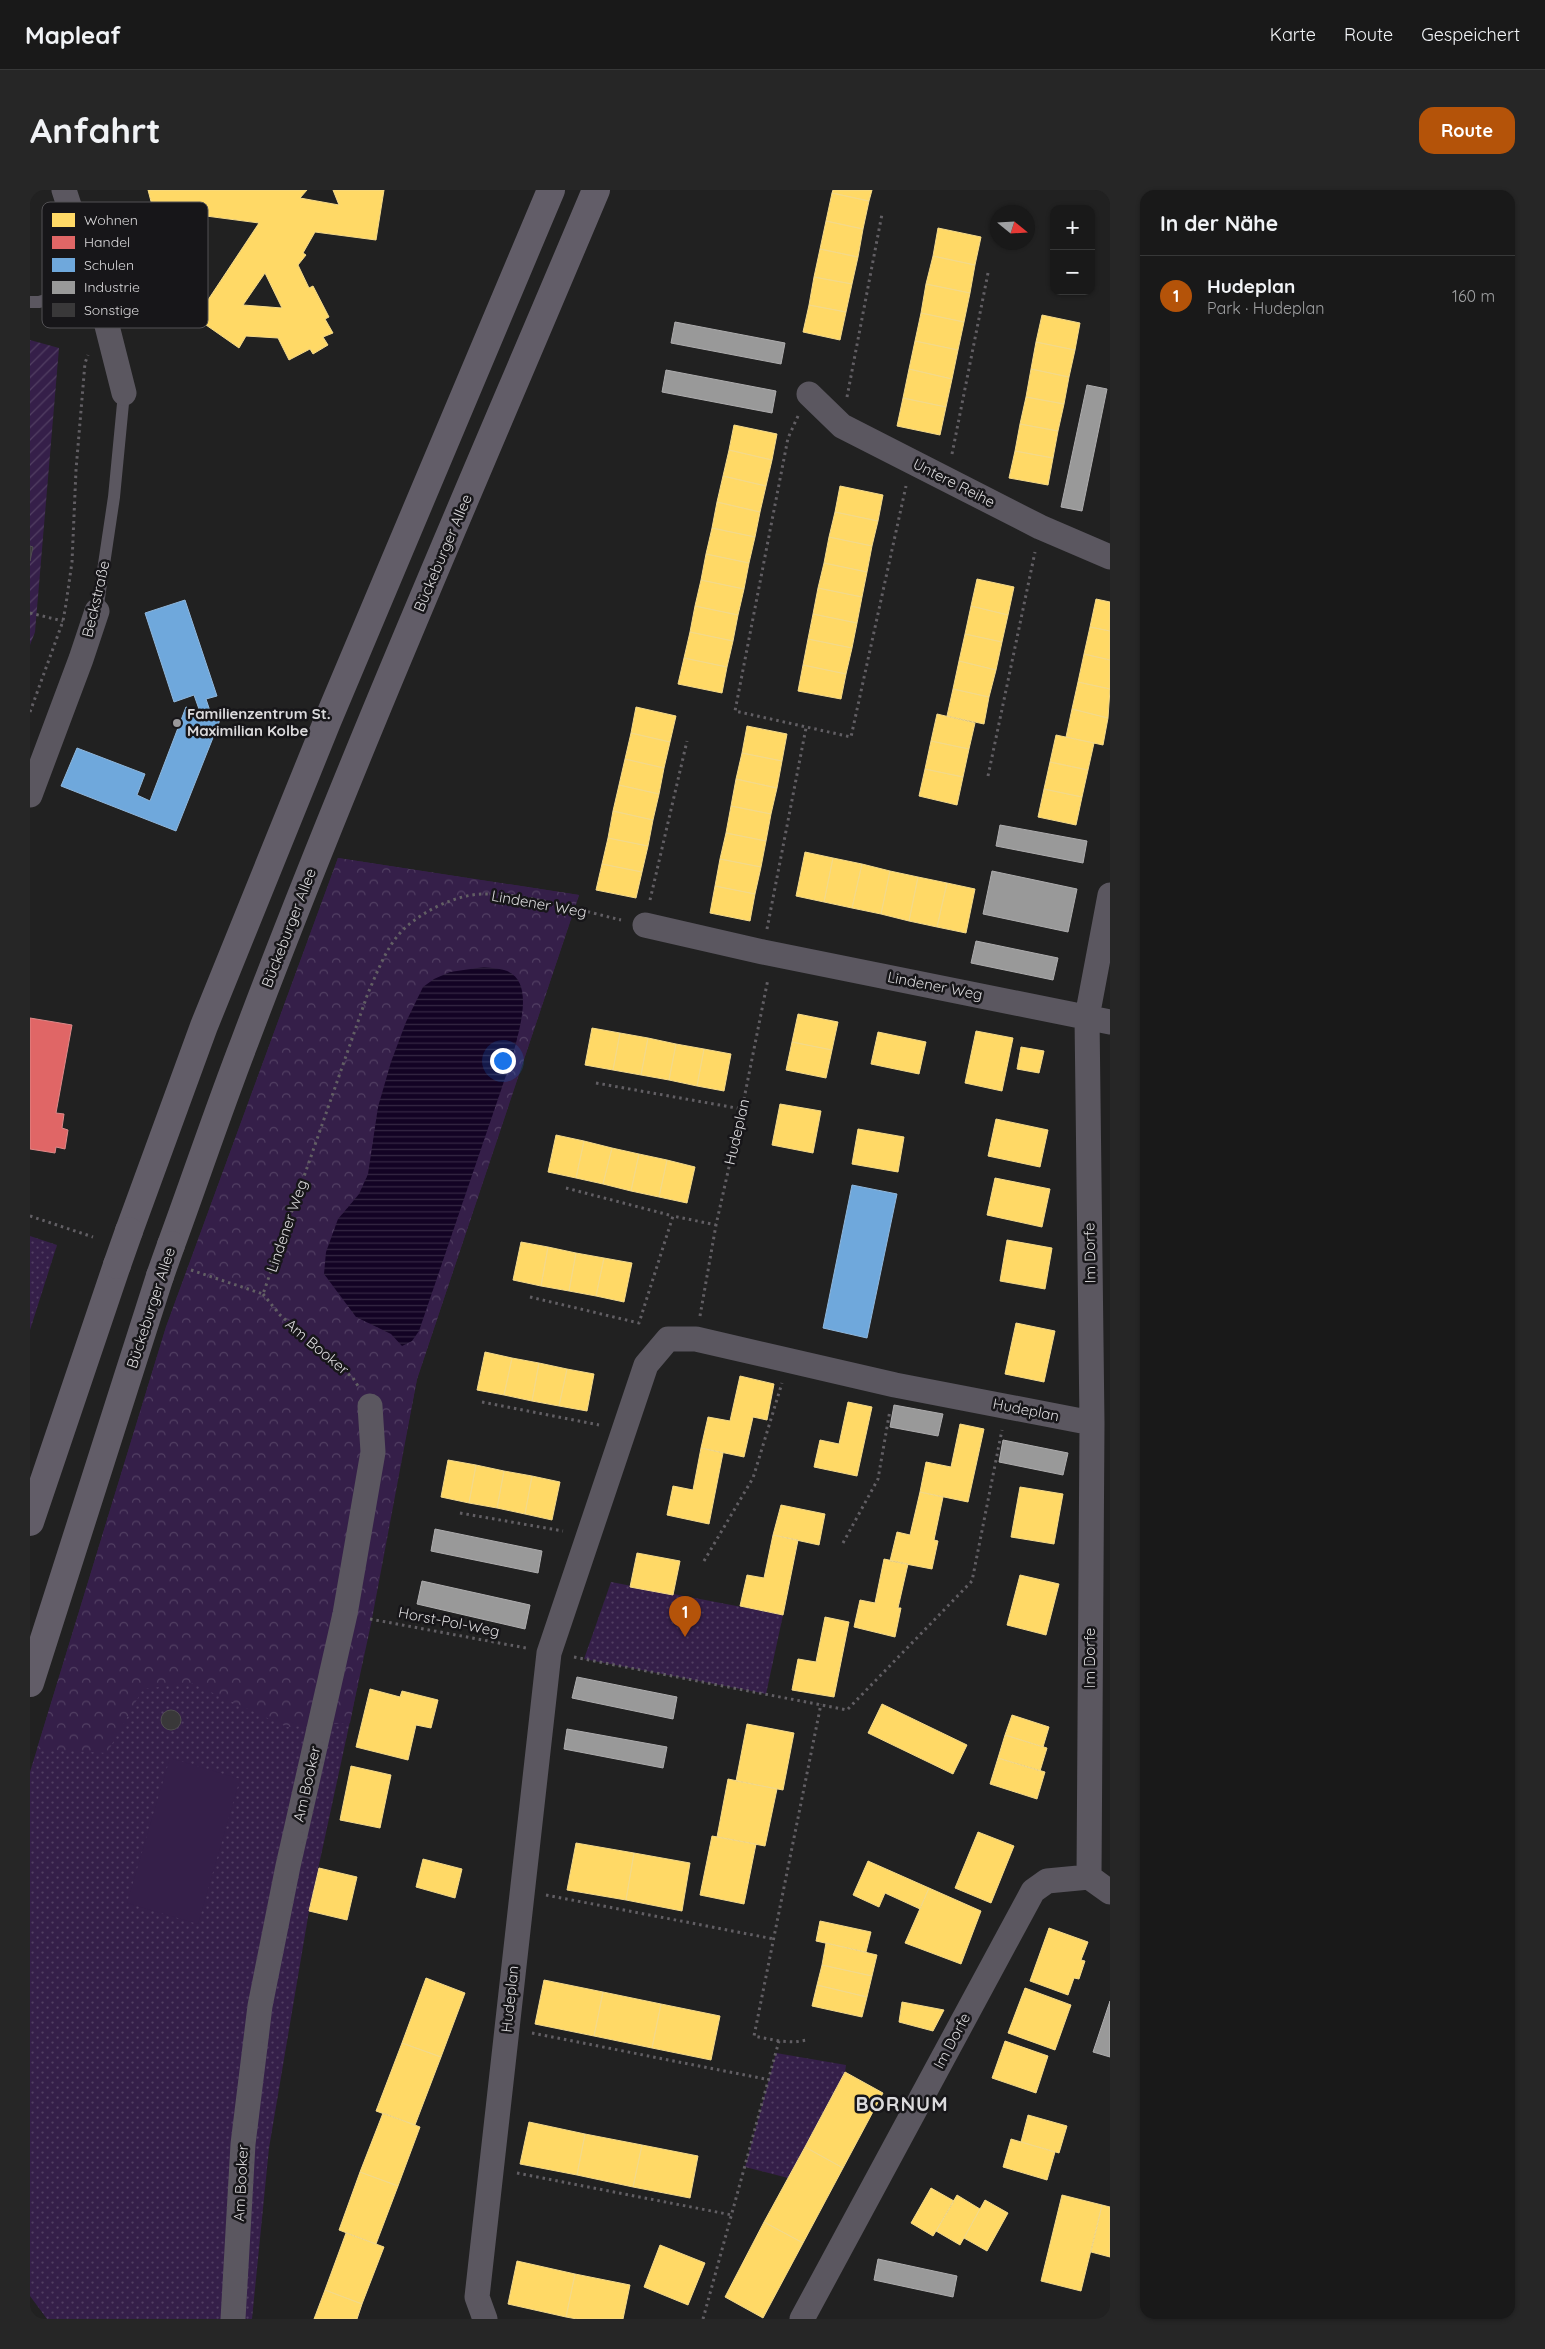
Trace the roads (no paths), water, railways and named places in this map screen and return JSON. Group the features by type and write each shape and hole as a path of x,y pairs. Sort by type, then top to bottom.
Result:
{"highway":[{"path":"30,1522 117,1265 204,1026 323,731 551,190"},
{"name":"Bückeburger Allee","path":"30,1683 160,1276 244,1042 365,738 596,190"}],"street":[{"path":"64,190 68,202"},
{"path":"108,328 124,393"},
{"name":"Untere Reihe","path":"809,394 842,426 1040,527 1110,557"},
{"name":"Beckstraße","path":"30,795 97,611"},
{"name":"Im Dorfe","path":"802,2319 1033,1891 1047,1881 1089,1877 1092,1422 1098,1019 1110,895"},
{"name":"Lindener Weg","path":"645,925 767,952 1098,1019"},
{"name":"Hudeplan","path":"485,2319 477,2297 548,1653 646,1365 668,1339 696,1340 895,1385 1092,1422"},
{"name":"Am Booker","path":"233,2319 243,2144 260,2006 288,1866 345,1614 373,1452 370,1406"},
{"path":"1089,1877 1110,1892"}],"lane":[{"name":"Beckstraße","path":"97,611 114,497 124,393"}],"place":[{"name":"Familienzentrum St. Maximilian Kolbe","path":"177,723"},
{"name":"Hudeplan","path":"685,1637"}],"district":[{"name":"BORNUM","path":"902,2104"}]}
